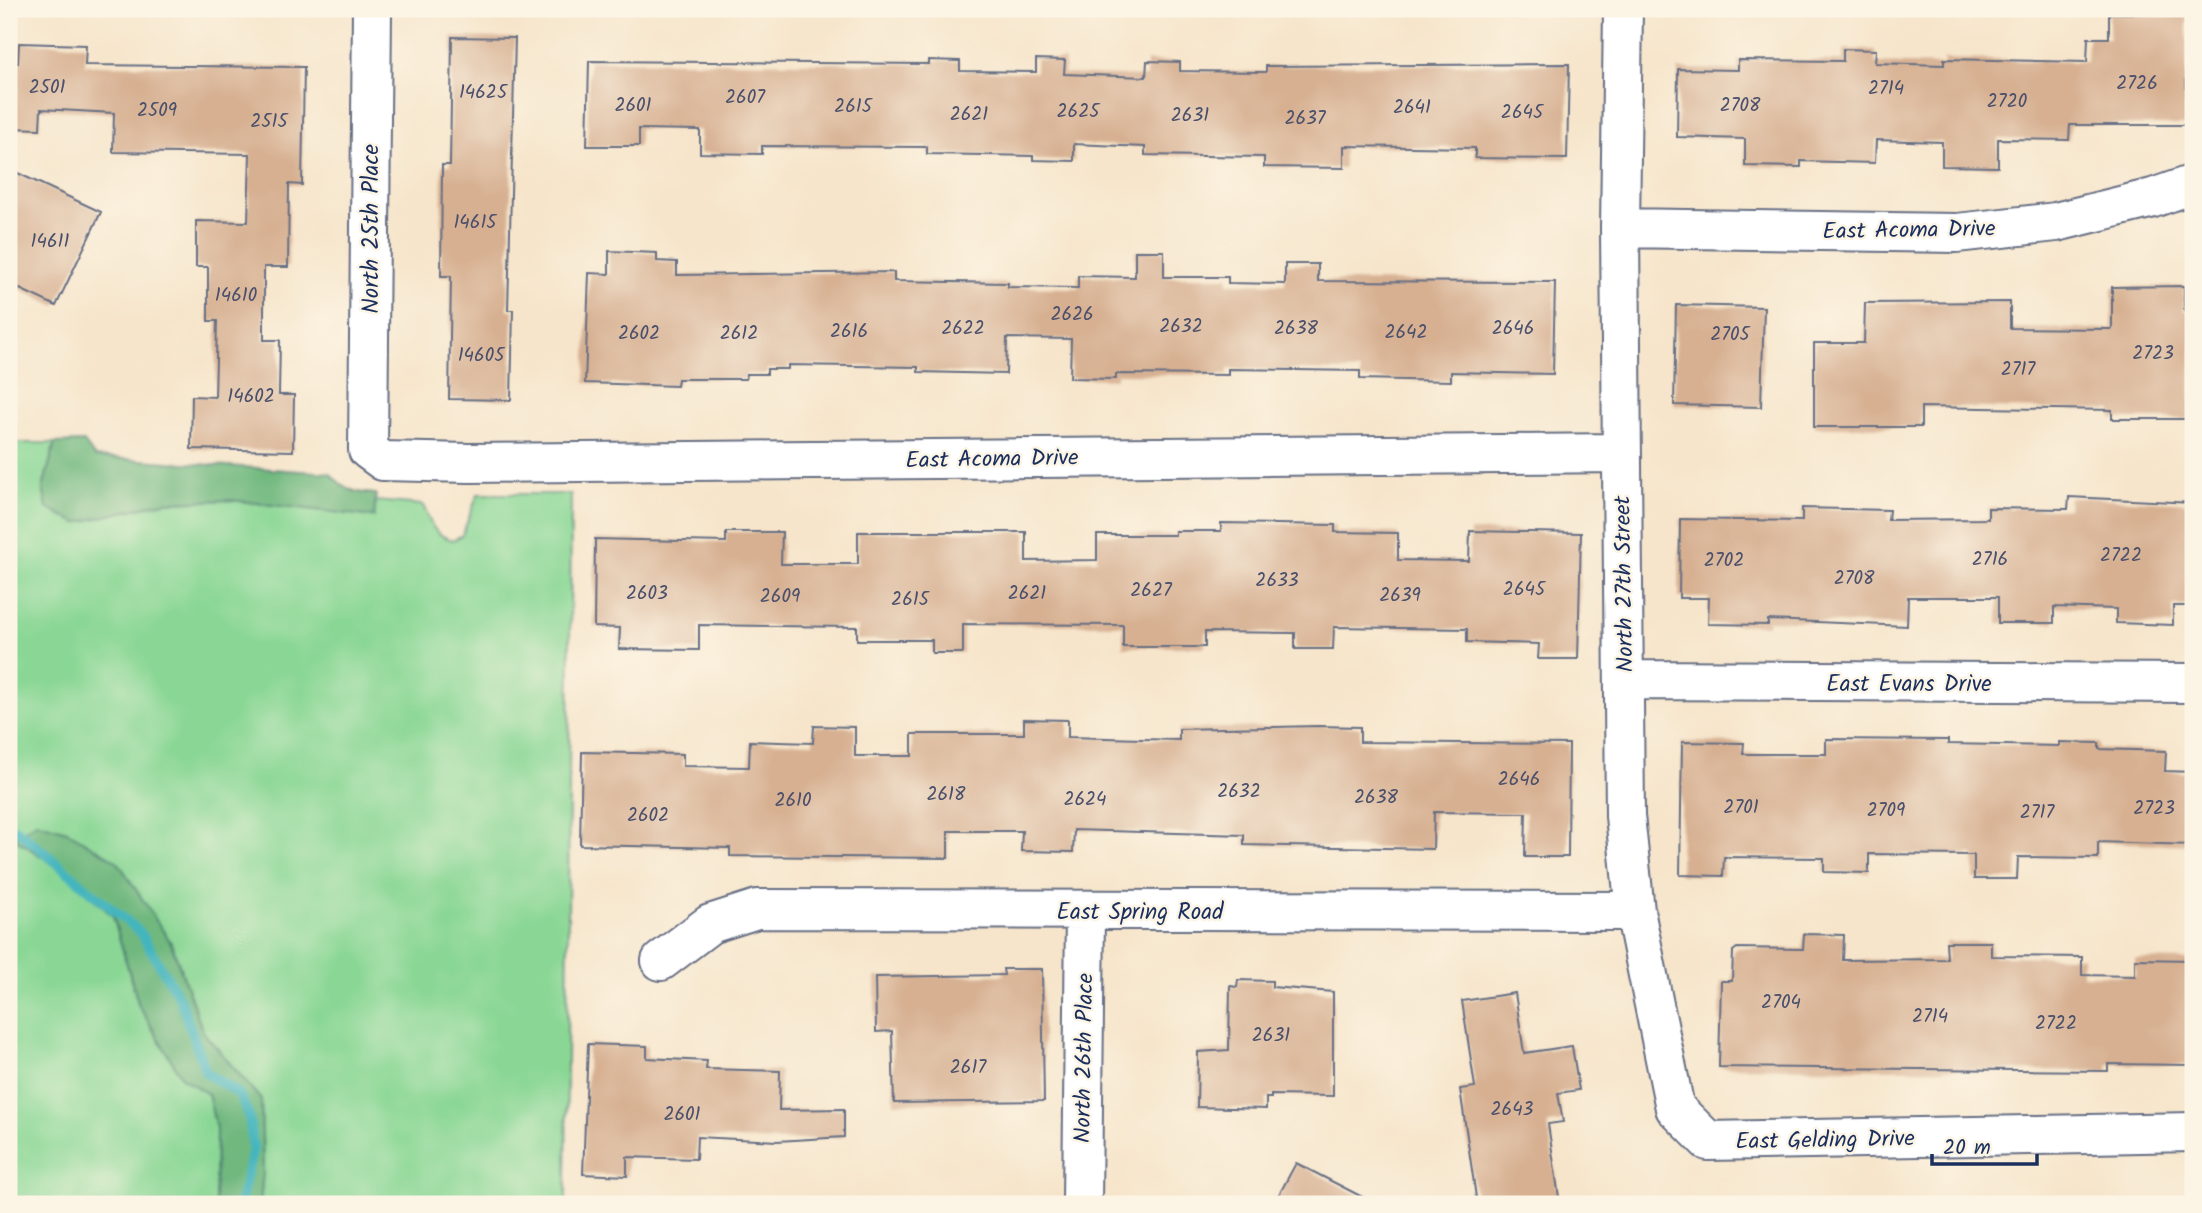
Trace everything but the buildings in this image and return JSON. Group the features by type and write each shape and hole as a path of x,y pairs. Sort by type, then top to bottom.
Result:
{"street":[{"name":"North 25th Place","path":"368,450 372,9"},
{"name":"North 27th Street","path":"1623,9 1619,228 1625,816 1635,911 1675,1108 1708,1141"},
{"name":"East Acoma Drive","path":"1619,228 1957,233 2056,222 2153,198 2193,184"},
{"name":"East Acoma Drive","path":"368,450 383,461 469,463 1621,453"},
{"name":"East Evans Drive","path":"1624,680 2193,682"},
{"name":"East Spring Road","path":"661,961 710,924 757,909 1635,911"},
{"name":"North 26th Place","path":"1082,1204 1085,911"},
{"name":"East Gelding Drive","path":"1708,1141 2193,1132"}],"green space":[{"path":"84,442 95,457 330,473 350,490 376,494 374,517 231,500 164,502 77,523 47,508 43,488 55,443"},
{"path":"9,443 55,443 43,488 77,523 164,502 231,500 374,517 376,501 423,505 437,532 453,540 462,535 478,494 571,494 566,1204 260,1204 263,1172 261,1100 203,1032 171,942 14,838 62,870 113,916 139,1006 182,1077 208,1094 216,1128 215,1204 9,1204"},
{"path":"36,822 67,831 118,862 171,943 203,1032 261,1100 263,1172 260,1204 215,1204 216,1128 208,1094 182,1078 139,1006 113,916 62,870 14,838"}],"waterway":[{"path":"16,829 140,932 180,999 206,1073 239,1094 249,1116 253,1148 240,1204"}]}
